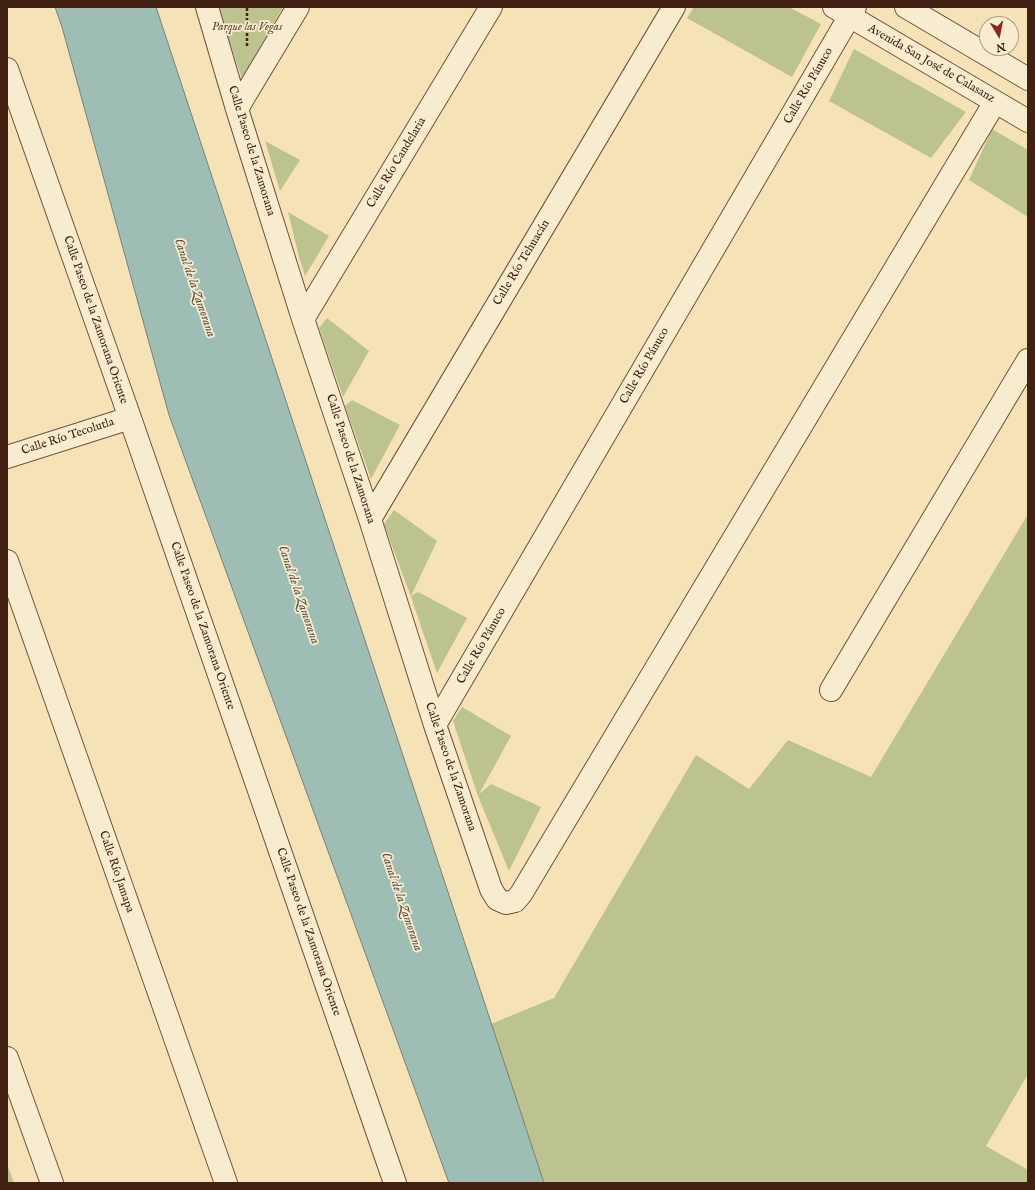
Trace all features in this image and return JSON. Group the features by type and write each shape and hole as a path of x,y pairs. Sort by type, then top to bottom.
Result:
{"street":[{"name":"Calle Paseo de la Zamorana","path":"207,7 303,319 370,519 435,725 491,889 497,899 506,903 514,901 521,894 995,102"},
{"path":"238,109 298,7"},
{"name":"Calle Río Candelaria","path":"303,319 492,7"},
{"name":"Calle Río Tehuacán","path":"370,519 674,7"},
{"path":"906,7 1028,78"},
{"name":"Avenida San José de Calasanz","path":"846,10 1028,121"},
{"name":"Calle Río Pánuco","path":"435,725 846,10"},
{"name":"Calle Paseo de la Zamorana Oriente","path":"7,69 130,418 395,1183"},
{"path":"832,690 1028,360"},
{"name":"Calle Río Tecolutla","path":"7,457 130,418"},
{"name":"Calle Río Jamapa","path":"7,561 226,1183"},
{"path":"7,1058 52,1183"}],"green space":[{"name":"Parque las Vegas","path":"218,7 283,7 242,79"},
{"path":"694,7 789,7 821,24 792,77 687,18"},
{"path":"854,49 966,112 931,158 829,101"},
{"path":"992,129 1028,150 1028,217 969,180"},
{"path":"265,141 300,160 280,191"},
{"path":"288,212 329,236 305,276 299,257"},
{"path":"327,318 369,351 343,397 319,328"},
{"path":"352,400 400,425 371,479 345,406"},
{"path":"394,510 437,541 411,596 418,592 467,618 437,673 384,524"},
{"path":"1028,514 1028,1074 986,1146 1028,1170 1028,1183 544,1183 491,1024 554,998 696,755 749,789 788,740 871,777"},
{"path":"462,707 511,736 479,794 491,784 541,807 509,871 478,796 453,721"},
{"path":"7,1164 14,1183 7,1183"}],"water":[{"name":"Canal de la Zamorana","path":"55,7 156,7 544,1183 449,1183 169,415 62,27"}]}
